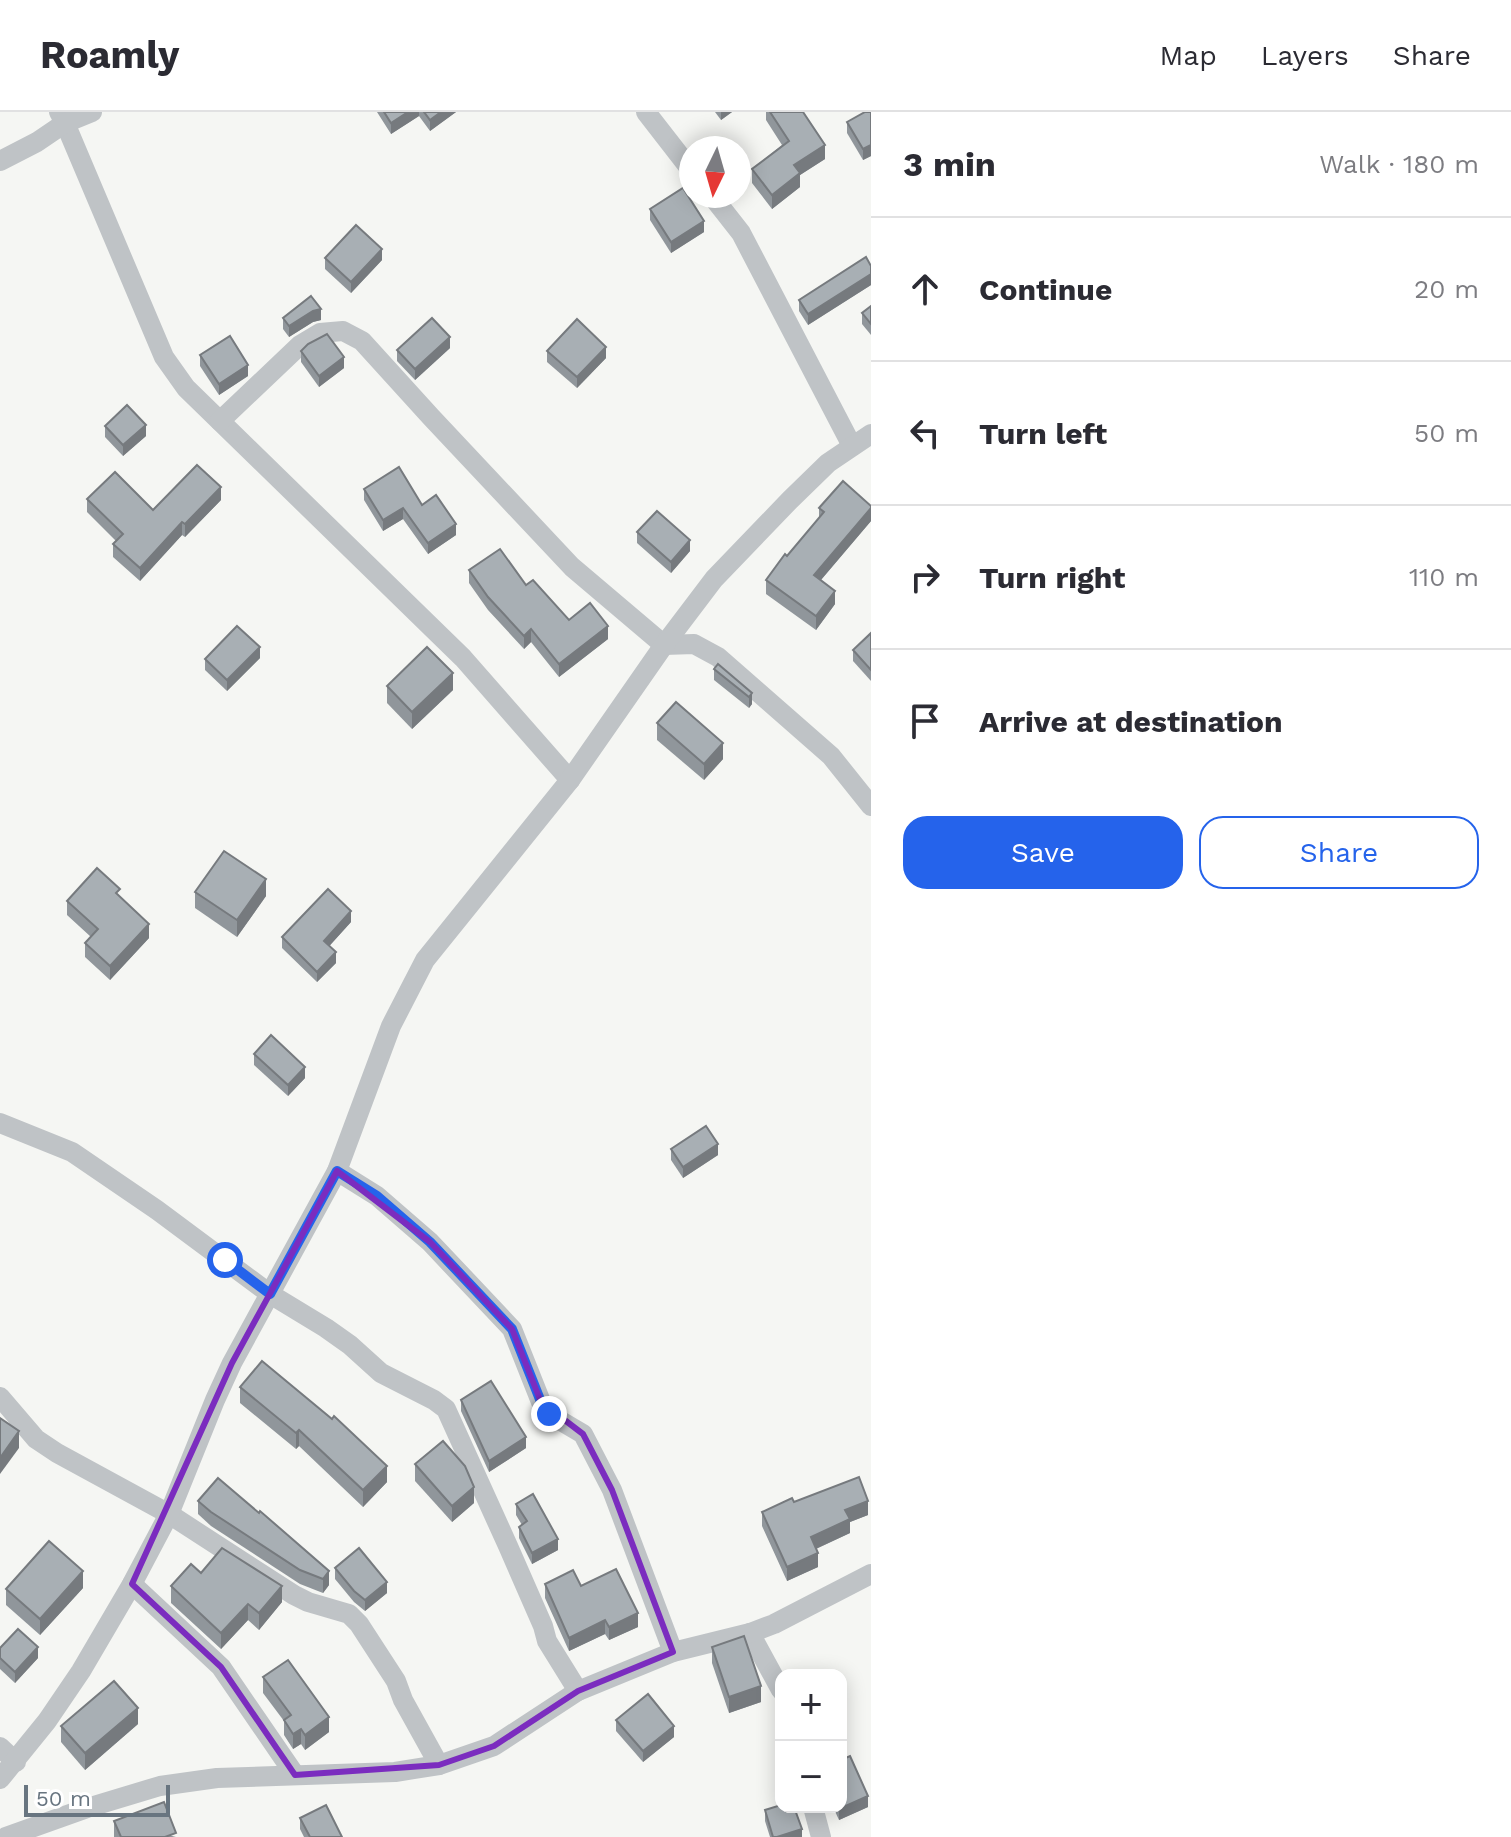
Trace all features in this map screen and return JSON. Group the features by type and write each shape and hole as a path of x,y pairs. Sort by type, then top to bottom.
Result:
{"street":[{"path":"0,161 37,142 62,117 92,112"},
{"path":"646,112 679,155"},
{"path":"62,117 164,357 186,388 463,658 570,780"},
{"path":"721,208 741,233 852,446"},
{"path":"220,421 300,345 320,333 343,331 362,341 572,567 664,645 694,644 718,657 831,756 871,806"},
{"path":"0,1779 47,1721 81,1671 169,1514 232,1363 337,1171 391,1026 425,960 570,780 714,579 828,463 871,434"},
{"path":"0,1123 72,1152 157,1210 270,1294 350,1345 381,1373 446,1409 547,1641 578,1691"},
{"path":"337,1171 377,1196 430,1242 512,1329 541,1402 549,1414 583,1434 612,1490 673,1652"},
{"path":"0,1397 36,1439 57,1453 169,1514 294,1595 349,1614 359,1624 396,1681 403,1700 439,1765"},
{"path":"6,1837 160,1786 217,1778 395,1772 439,1765 494,1746 578,1691 673,1652 774,1624 871,1574"},
{"path":"132,1584 221,1667 295,1775"},
{"path":"750,1633 775,1679"},
{"path":"0,1747 16,1762"},
{"path":"815,1813 821,1837"}],"highlighted area":[{"path":"337,1171 430,1242 512,1329 541,1402 583,1434 612,1490 673,1652 578,1691 494,1746 439,1765 295,1775 221,1667 132,1584 232,1363"}],"building":[{"path":"384,112 408,112 391,123"},
{"path":"424,112 441,112 430,120"},
{"path":"770,112 803,112 825,145 794,165 800,173 772,195 752,169 789,141"},
{"path":"871,112 871,145 863,149 847,122"},
{"path":"679,191 679,208 696,208 704,221 671,242 650,209"},
{"path":"356,225 382,249 351,282 325,258"},
{"path":"866,257 871,274 808,314 799,300"},
{"path":"311,296 321,309 289,326 283,318"},
{"path":"871,306 871,324 862,313"},
{"path":"432,318 450,337 415,369 397,350"},
{"path":"577,319 606,347 577,377 547,351"},
{"path":"327,334 344,357 319,376 301,351"},
{"path":"230,336 248,365 219,384 200,355"},
{"path":"127,405 146,425 123,445 105,426"},
{"path":"197,465 221,487 185,524 182,522 140,568 113,544 123,534 87,499 115,472 153,510"},
{"path":"399,467 422,505 436,495 456,524 428,543 403,508 383,520 364,489"},
{"path":"843,481 871,508 814,575 835,591 816,616 766,580 785,554 787,556 824,512 819,508"},
{"path":"657,511 690,540 671,562 637,532"},
{"path":"500,549 526,585 533,580 569,620 590,603 608,626 559,664 531,629 524,636 488,597 469,570"},
{"path":"237,626 260,647 227,680 205,659"},
{"path":"871,633 871,670 853,650"},
{"path":"427,647 453,673 412,712 387,686"},
{"path":"718,664 752,693 749,697 714,669"},
{"path":"676,702 723,743 704,764 657,723"},
{"path":"224,851 266,879 237,920 195,892"},
{"path":"97,868 120,889 116,893 149,924 110,966 85,943 98,929 67,901"},
{"path":"328,889 351,911 324,941 336,952 317,972 282,937"},
{"path":"271,1035 305,1067 288,1085 254,1054"},
{"path":"706,1126 718,1144 683,1167 671,1149"},
{"path":"262,1361 332,1419 334,1416 387,1466 363,1490 299,1430 296,1433 240,1387"},
{"path":"491,1381 526,1437 489,1461 461,1400"},
{"path":"0,1418 19,1431 0,1458"},
{"path":"443,1441 465,1466 474,1487 452,1506 415,1464"},
{"path":"859,1477 868,1501 845,1510 850,1519 811,1537 818,1553 787,1567 762,1512 792,1498 794,1502"},
{"path":"218,1478 329,1571 323,1579 300,1570 198,1501"},
{"path":"533,1494 558,1539 532,1553 519,1527 527,1521 516,1504"},
{"path":"49,1541 83,1571 40,1619 6,1589"},
{"path":"222,1548 282,1586 259,1613 248,1604 221,1633 171,1586 191,1564 201,1573"},
{"path":"359,1548 387,1582 365,1600 335,1568"},
{"path":"616,1569 638,1613 609,1627 605,1620 569,1638 545,1584 573,1570 581,1586"},
{"path":"18,1629 38,1647 15,1672 0,1658 0,1648"},
{"path":"744,1636 761,1686 729,1697 712,1647"},
{"path":"288,1660 329,1717 305,1735 301,1729 293,1734 284,1720 291,1715 263,1677"},
{"path":"114,1681 138,1708 85,1753 61,1726"},
{"path":"648,1694 674,1726 643,1751 616,1720"},
{"path":"850,1756 868,1796 847,1805 847,1757"},
{"path":"164,1802 176,1833 165,1837 121,1837 114,1821"},
{"path":"326,1805 342,1837 310,1837 300,1818"},
{"path":"775,1807 775,1813 796,1813 802,1829 773,1837 765,1810"}],"route":[{"path":"225,1260 270,1294 337,1171 377,1196 430,1242 512,1329 541,1402 549,1414"}]}
